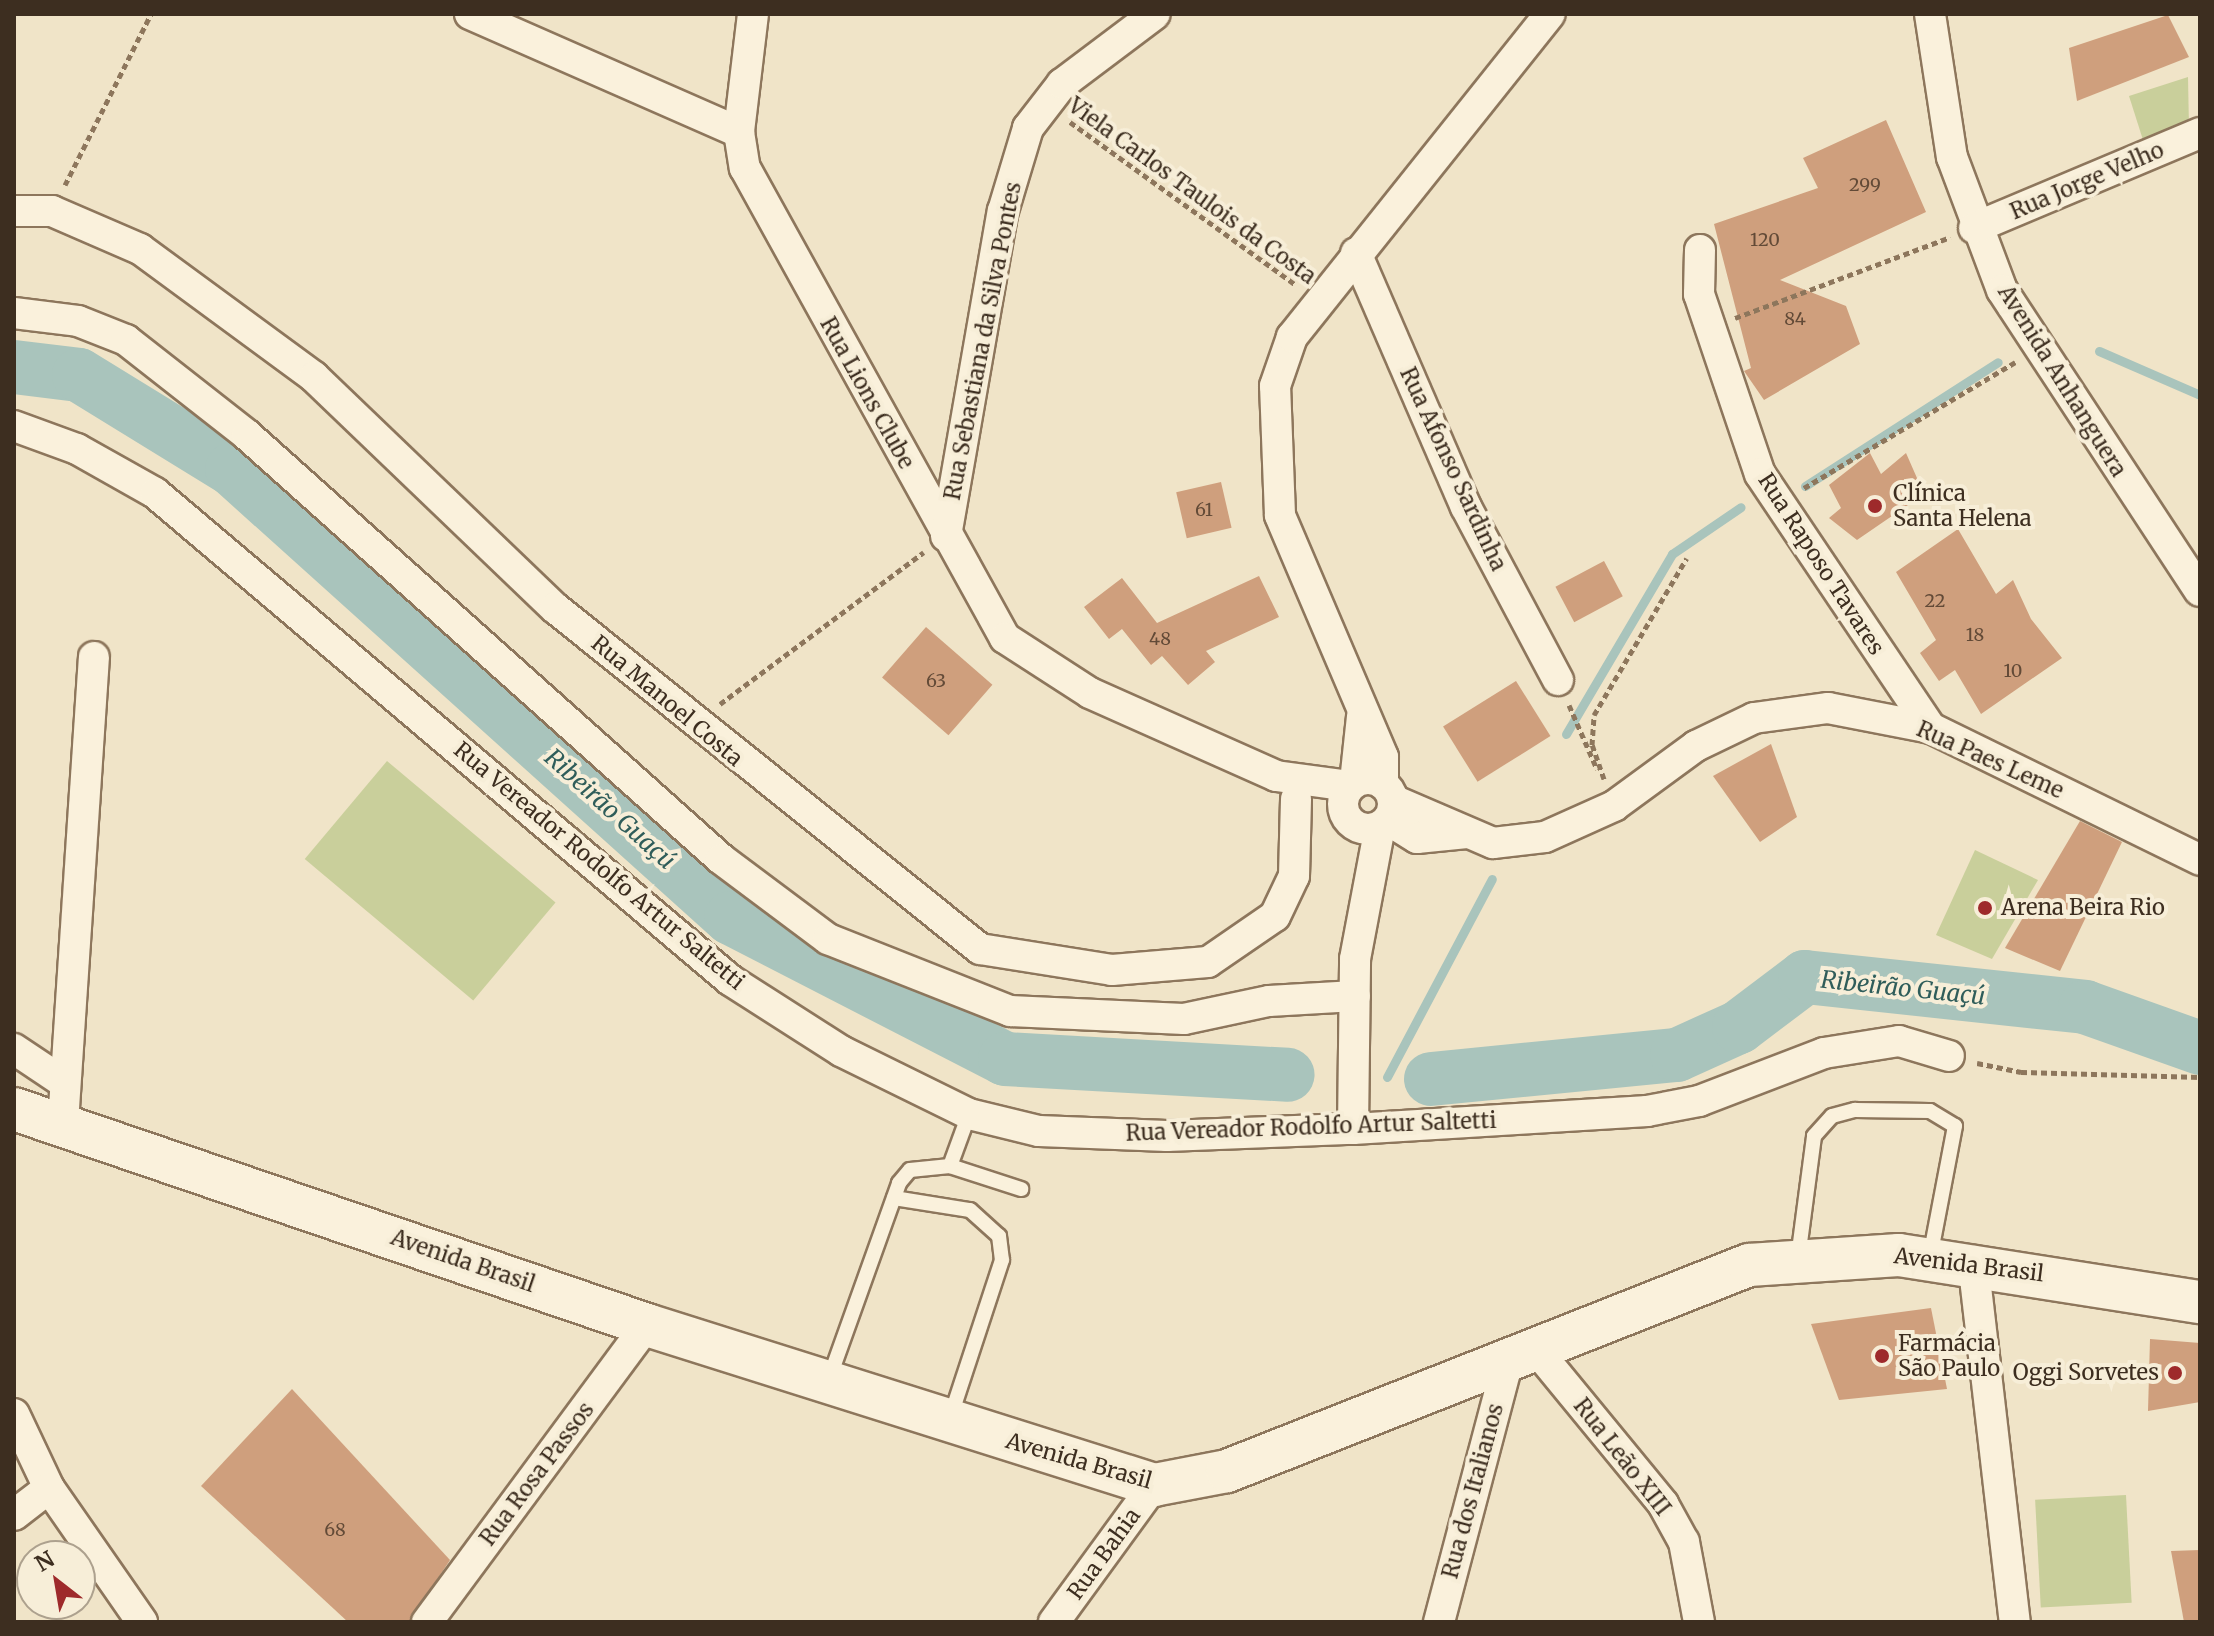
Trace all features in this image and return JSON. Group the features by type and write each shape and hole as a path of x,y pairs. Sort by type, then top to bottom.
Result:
{"main road":[{"name":"Avenida Brasil","path":"14,1109 64,1103 647,1325 1154,1485 1227,1471 1749,1265 1798,1259 1930,1257 1973,1261 2200,1302"}],"street":[{"path":"470,14 739,132 753,14"},
{"name":"Rua Sebastiana da Silva Pontes","path":"946,536 1003,211 1028,128 1062,84 1155,14"},
{"path":"1353,1129 1359,1027 1355,996 1367,804 1362,716 1280,515 1272,434 1275,386 1292,337 1356,253 1429,174 1550,14"},
{"name":"Avenida Anhanguera","path":"1930,14 1952,157 1974,228 2036,349 2200,591"},
{"name":"Rua Lions Clube","path":"739,132 756,192 1005,638 1090,693 1276,776 1367,804"},
{"name":"Rua Jorge Velho","path":"1974,228 2200,133"},
{"name":"Rua Manoel Costa","path":"14,211 52,211 140,249 314,377 555,608 694,724 980,949 1112,970 1208,962 1275,916 1294,876 1296,799"},
{"name":"Rua Raposo Tavares","path":"1700,250 1699,294 1760,474 1931,728"},
{"name":"Rua Afonso Sardinha","path":"1356,253 1466,507 1558,680"},
{"path":"14,313 78,321 126,340 247,435 721,859 828,939 1010,1011 1184,1019 1269,1001 1355,996"},
{"name":"Rua Vereador Rodolfo Artur Saltetti","path":"14,426 77,449 155,493 730,980 841,1051 969,1114 1081,1133 1353,1129 1647,1111 1699,1101 1824,1053 1899,1041 1949,1056"},
{"path":"64,1103 94,657"},
{"name":"Rua Paes Leme","path":"1367,804 1417,838 1467,833 1493,843 1545,837 1614,806 1696,746 1754,718 1828,708 1931,728 2200,860"},
{"name":"Rua Lions Clube","path":"1276,776 1296,799"},
{"path":"1296,799 1367,804"},
{"path":"14,1049 64,1103"},
{"path":"1973,1261 2015,1622"},
{"name":"Rua Rosa Passos","path":"427,1622 647,1325"},
{"name":"Rua dos Italianos","path":"1439,1622 1521,1354"},
{"name":"Rua Leão XIII","path":"1521,1354 1663,1504 1684,1542 1699,1622"},
{"path":"14,1414 49,1488 142,1622"},
{"name":"Rua Bahia","path":"1054,1622 1154,1485"},
{"path":"14,1515 49,1488"}],"lane":[{"path":"1798,1259 1814,1136 1832,1116 1855,1110 1930,1111 1955,1126 1930,1257"},
{"path":"950,1166 969,1114"},
{"path":"828,1383 894,1198 910,1170 950,1166 1021,1189"},
{"path":"894,1198 970,1210 999,1236 1002,1260 949,1422"}],"path":[{"path":"52,211 151,14"},
{"name":"Viela Carlos Taulois da Costa","path":"1046,105 1320,302"},
{"path":"1710,327 1974,228"},
{"path":"1779,503 2036,349"},
{"path":"694,724 946,536"},
{"path":"1614,806 1590,728 1687,558"},
{"path":"1558,680 1614,806"},
{"path":"1949,1056 2021,1072 2200,1077"}],"green space":[{"path":"2188,77 2189,128 2143,140 2129,96"},
{"path":"387,761 556,902 473,1000 305,859"},
{"name":"Arena Beira Rio","path":"1975,850 2038,880 1992,959 1936,935"},
{"path":"2126,1495 2132,1603 2041,1608 2035,1500"}],"building":[{"path":"2168,15 2189,57 2077,101 2069,48"},
{"path":"1886,120 1926,212 1780,280 1846,306 1860,344 1764,400 1744,371 1751,368 1714,224 1818,188 1803,158"},
{"name":"Clínica Santa Helena","path":"1870,453 1881,474 1906,453 1924,494 1857,540 1829,518 1841,508 1829,485"},
{"path":"1221,482 1232,528 1187,538 1176,492"},
{"path":"1958,529 1996,594 2013,580 2031,619 2062,658 1981,714 1955,670 1939,681 1920,653 1936,640 1896,572"},
{"path":"1604,561 1623,596 1574,622 1555,587"},
{"path":"1259,576 1279,617 1206,651 1215,662 1188,685 1162,656 1151,665 1122,629 1109,639 1084,607 1122,578 1157,623"},
{"path":"926,627 992,685 948,735 882,678"},
{"path":"1516,681 1550,736 1478,782 1443,727"},
{"path":"1771,744 1797,817 1760,842 1713,776"},
{"path":"2080,821 2122,842 2060,971 2005,948"},
{"name":"Farmácia São Paulo","path":"1931,1308 1947,1389 1839,1400 1811,1324"},
{"name":"Oggi Sorvetes","path":"2150,1339 2200,1343 2200,1402 2148,1411"},
{"path":"292,1389 450,1560 409,1622 348,1622 201,1486"},
{"path":"2200,1550 2200,1622 2184,1622 2171,1551"}],"waterway":[{"path":"2099,351 2200,395"},
{"path":"1805,486 1998,362"},
{"name":"Ribeirão Guaçú","path":"14,367 79,375 232,469 731,918 1005,1059 1288,1075"},
{"path":"1566,734 1672,554 1741,507"},
{"path":"1387,1077 1492,879"},
{"name":"Ribeirão Guaçú","path":"1431,1079 1677,1055 1739,1027 1805,977 2085,1007 2200,1048"}],"place":[{"name":"Clínica Santa Helena","path":"1875,506"},
{"name":"Arena Beira Rio","path":"1985,908"},
{"name":"Farmácia São Paulo","path":"1882,1356"},
{"name":"Oggi Sorvetes","path":"2175,1373"}]}
